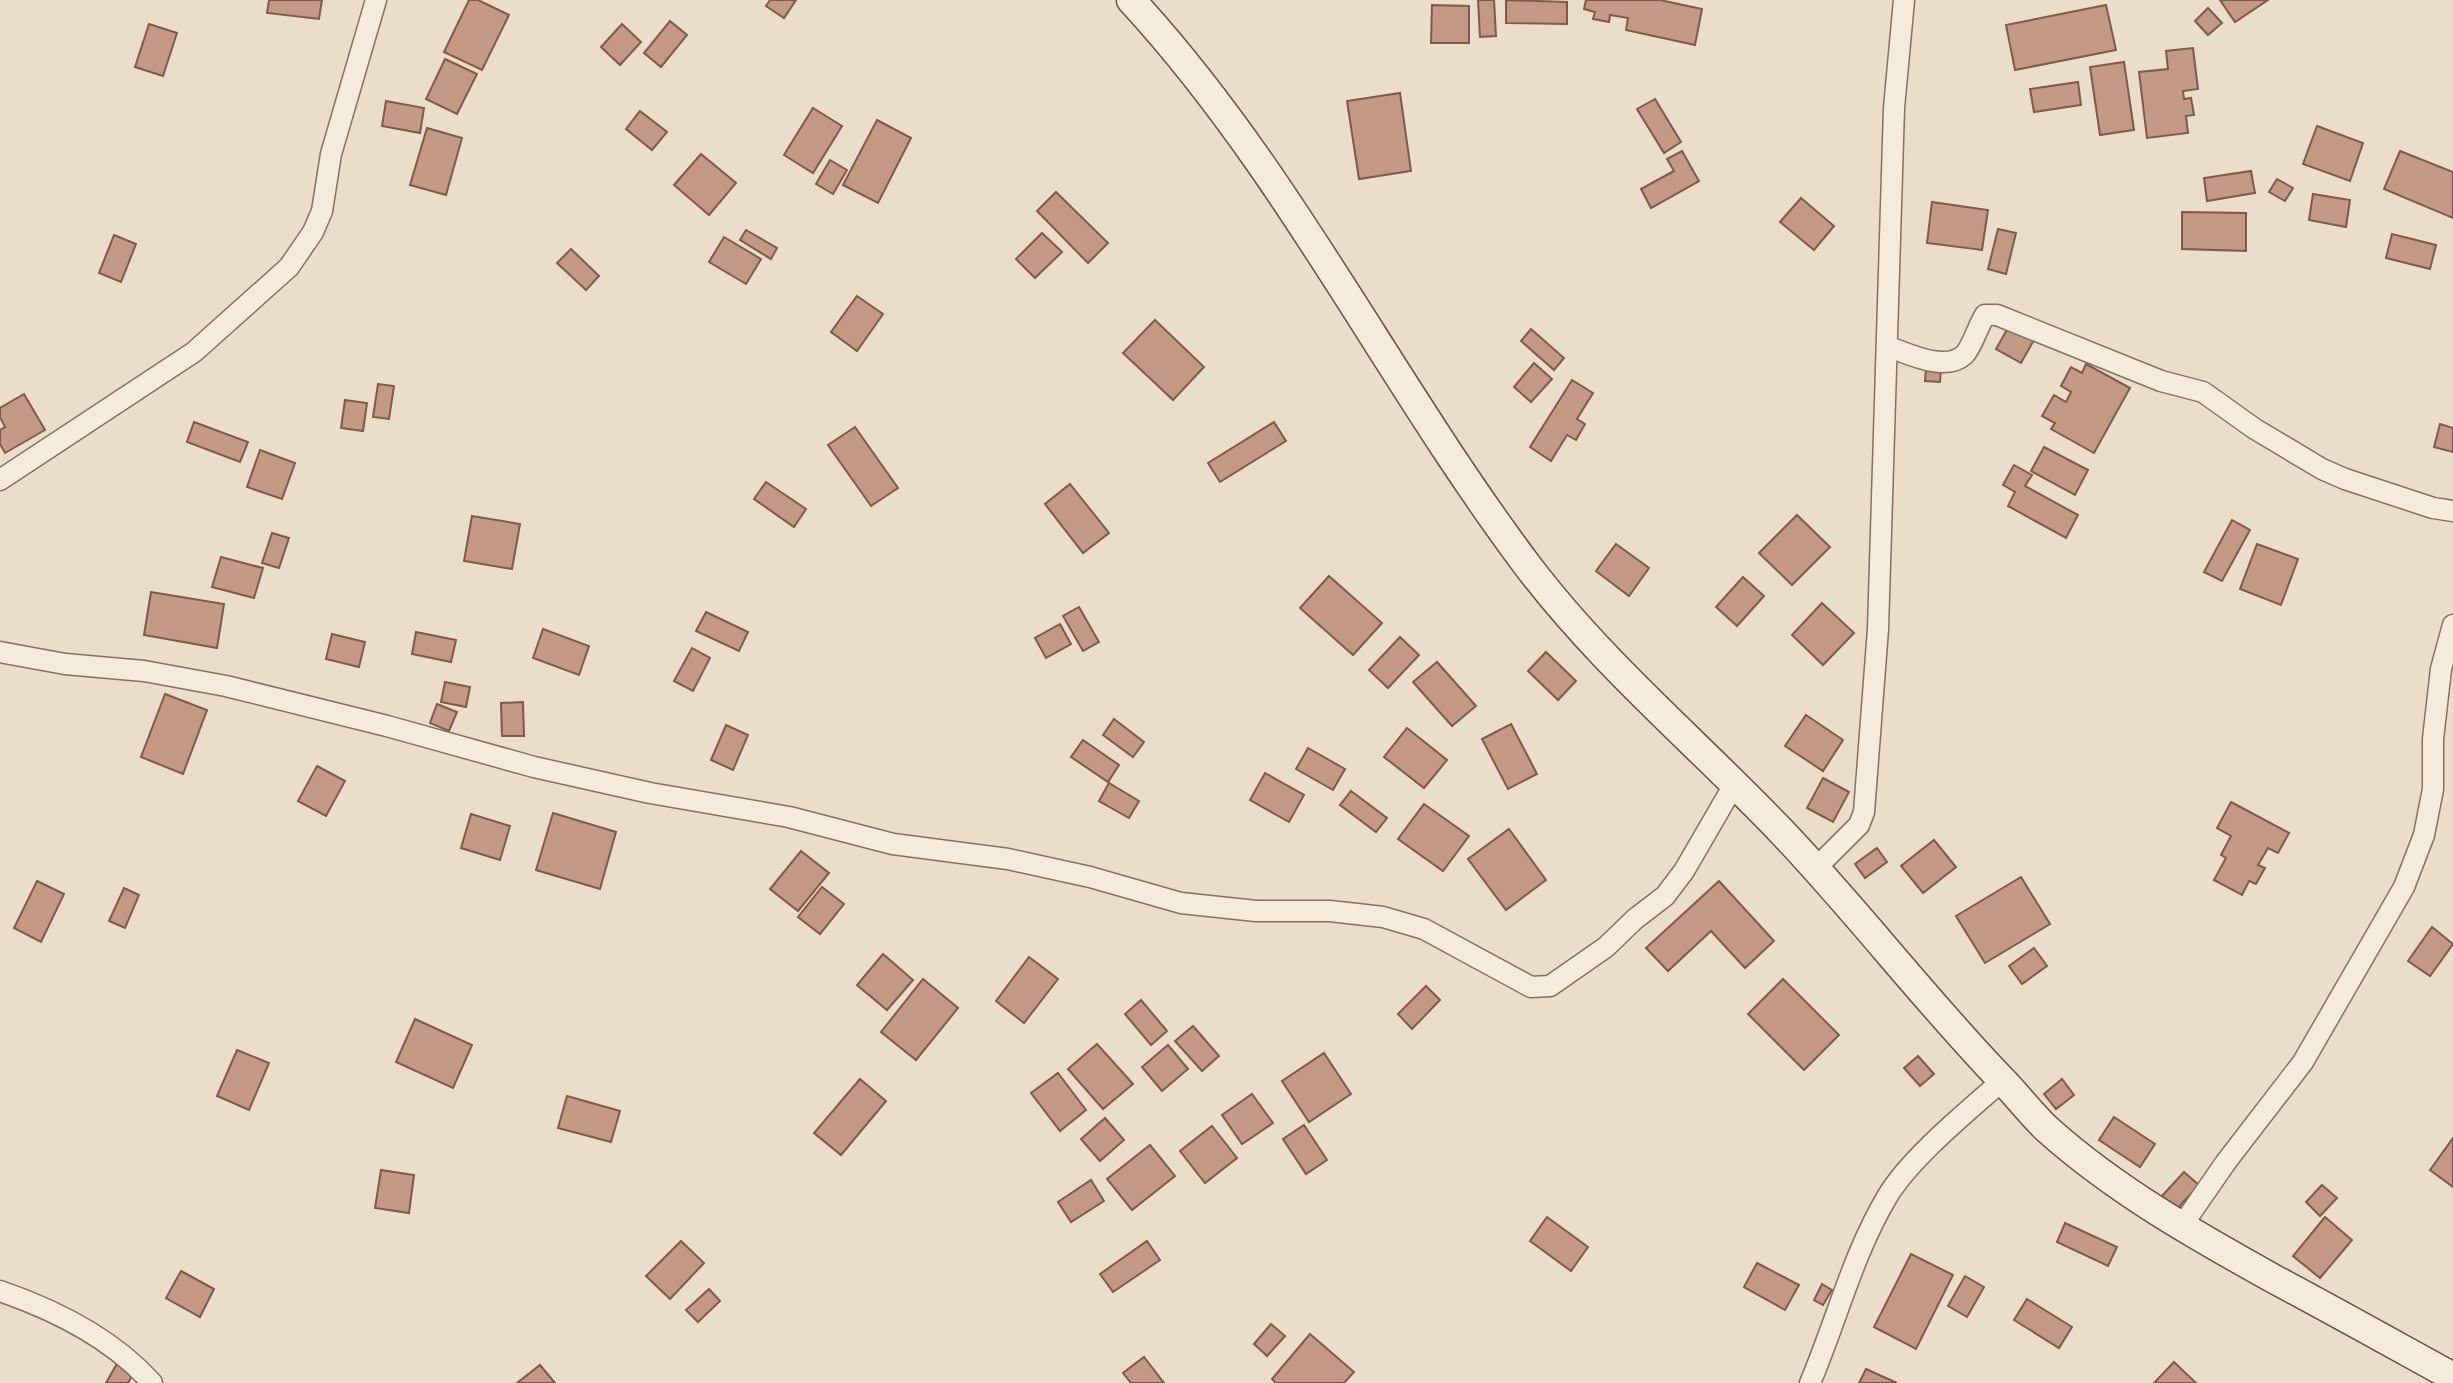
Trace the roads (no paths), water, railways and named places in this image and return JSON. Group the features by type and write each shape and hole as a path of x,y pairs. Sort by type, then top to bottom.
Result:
{"main road":[{"path":"1131,0 1176,49 1266,172 1525,563 1578,630 1735,783 1816,868 1963,1041 2046,1128 2126,1190 2181,1227 2453,1377"}],"street":[{"path":"0,480 194,352 289,267 313,232 322,211 331,154 376,0"},
{"path":"1816,868 1859,825 1867,797 1870,710 1878,629 1894,108 1904,0"},
{"path":"1889,347 1925,359 1948,362 1965,354 1985,315 1997,315 2161,381 2203,392 2255,429 2333,474 2433,508 2453,511"},
{"path":"2181,1227 2226,1162 2303,1062 2404,887 2424,835 2433,789 2433,739 2441,669 2453,625"},
{"path":"0,652 65,664 144,671 226,686 534,767 650,793 789,817 893,844 1008,859 1090,877 1181,903 1256,911 1330,911 1383,917 1424,929 1531,987 1550,986 1606,947 1665,896 1684,871 1735,783"},
{"path":"1810,1383 1863,1248 1889,1194 1948,1130 2003,1080"},
{"path":"0,1291 34,1303 69,1321 107,1344 152,1383"}]}
